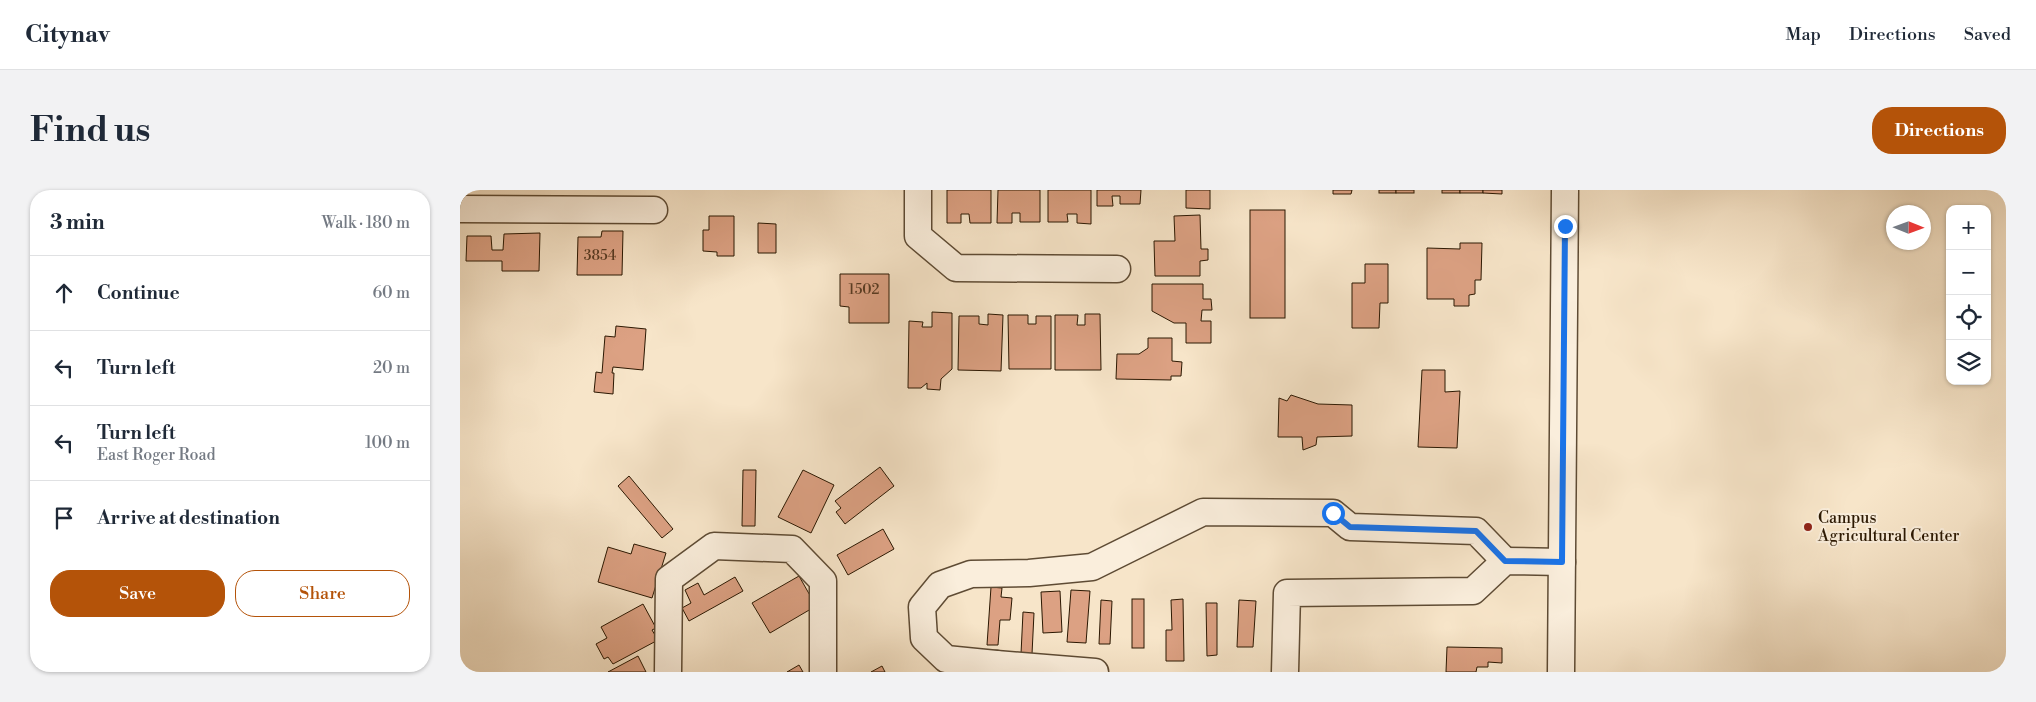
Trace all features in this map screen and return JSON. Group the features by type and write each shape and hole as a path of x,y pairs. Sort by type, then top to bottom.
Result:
{"street":[{"path":"918,190 918,236 956,268 1117,269"},
{"path":"1561,672 1565,190"},
{"path":"460,209 654,210"},
{"path":"1095,672 996,668 946,658 924,638 922,607 940,585 971,574 1029,573 1092,567 1203,512 1333,513 1350,527 1476,531 1505,561"},
{"path":"668,672 670,579 714,546 792,549 823,581 823,672"},
{"path":"1285,672 1286,593 1473,591 1505,561 1562,562"}],"building":[{"path":"947,190 991,190 991,223 970,223 969,214 961,214 961,223 947,223"},
{"path":"998,190 1040,190 1040,222 1020,222 1020,213 1012,213 1012,223 997,223"},
{"path":"1048,190 1091,190 1091,224 1077,223 1077,214 1067,214 1068,222 1048,222"},
{"path":"1097,190 1141,190 1140,204 1120,204 1120,196 1112,196 1113,206 1097,206"},
{"path":"1186,190 1210,190 1210,209 1186,208"},
{"path":"1333,190 1352,190 1351,194 1333,194"},
{"path":"1379,190 1396,190 1396,193 1379,193"},
{"path":"1396,190 1414,190 1414,193 1396,193"},
{"path":"1442,190 1460,190 1460,193 1442,193"},
{"path":"1460,190 1483,190 1483,193 1460,193"},
{"path":"1483,190 1502,190 1502,194 1483,193"},
{"path":"1250,210 1285,210 1285,318 1250,318"},
{"path":"1200,215 1201,249 1208,249 1208,260 1200,261 1200,276 1155,276 1154,241 1175,241 1174,216"},
{"path":"709,216 734,216 734,256 717,256 717,252 703,251 703,230 709,230"},
{"path":"758,223 776,224 776,253 758,253"},
{"path":"602,231 623,231 622,275 577,275 578,237 601,237"},
{"path":"540,233 539,271 502,271 502,261 466,261 467,236 491,236 492,250 503,250 504,234"},
{"path":"1460,243 1482,243 1481,280 1475,280 1475,294 1469,295 1469,306 1454,306 1454,299 1427,299 1427,248 1460,249"},
{"path":"1365,264 1388,264 1388,303 1380,303 1379,328 1352,328 1352,283 1365,283"},
{"path":"840,274 889,274 889,323 849,323 849,307 840,306"},
{"path":"1152,284 1203,284 1203,299 1211,299 1212,310 1202,310 1201,321 1211,321 1211,343 1186,343 1186,323 1174,323 1152,311"},
{"path":"932,312 952,313 952,369 941,379 940,390 927,389 927,383 921,388 908,388 909,321 923,322 922,327 932,327"},
{"path":"988,314 1003,315 1001,371 958,370 959,316 979,316 979,324 988,325"},
{"path":"1085,314 1100,314 1101,370 1055,370 1055,315 1078,315 1077,325 1085,325"},
{"path":"1008,315 1028,315 1028,324 1036,324 1036,316 1051,316 1051,369 1009,369"},
{"path":"616,326 646,329 643,370 613,367 613,394 594,392 596,372 602,373 605,336 615,337"},
{"path":"1148,338 1172,338 1172,361 1182,362 1181,376 1171,376 1171,380 1116,379 1117,354 1139,354 1148,348"},
{"path":"1422,370 1445,370 1445,392 1460,391 1457,448 1418,447"},
{"path":"1291,395 1318,404 1352,405 1352,436 1317,437 1316,445 1303,450 1302,437 1278,437 1279,398 1287,401"},
{"path":"880,467 894,486 845,524 836,512 841,508 835,501"},
{"path":"743,470 756,470 755,526 742,526"},
{"path":"803,470 834,485 811,533 778,517"},
{"path":"629,476 673,529 662,538 618,486"},
{"path":"883,529 894,549 848,575 837,555"},
{"path":"634,544 666,553 652,598 598,582 608,547 631,554"},
{"path":"799,576 816,606 770,633 752,603"},
{"path":"735,577 743,591 689,621 682,608 691,603 685,590 698,583 704,595"},
{"path":"991,587 1002,588 1001,597 1012,598 1010,620 1000,620 998,645 987,645"},
{"path":"1071,590 1090,591 1086,643 1067,642"},
{"path":"1060,591 1062,632 1043,633 1041,592"},
{"path":"1132,599 1144,599 1144,648 1132,648"},
{"path":"1183,599 1184,661 1166,661 1166,630 1172,630 1171,600"},
{"path":"1101,600 1112,601 1110,644 1099,644"},
{"path":"1239,600 1256,601 1253,647 1237,647"},
{"path":"1206,603 1217,603 1217,655 1207,656"},
{"path":"643,604 656,628 652,630 658,640 613,664 608,657 604,659 596,644 607,638 601,627"},
{"path":"1023,612 1034,613 1032,654 1021,654"},
{"path":"1447,647 1502,648 1502,663 1488,662 1488,667 1477,667 1476,672 1446,672"},
{"path":"638,656 646,672 608,672"},
{"path":"799,665 803,672 787,672"},
{"path":"882,666 885,672 871,672"}],"place":[{"name":"Campus Agricultural Center","path":"1808,527"}],"route":[{"path":"1333,513 1350,527 1476,531 1505,561 1562,562 1565,226"}]}
